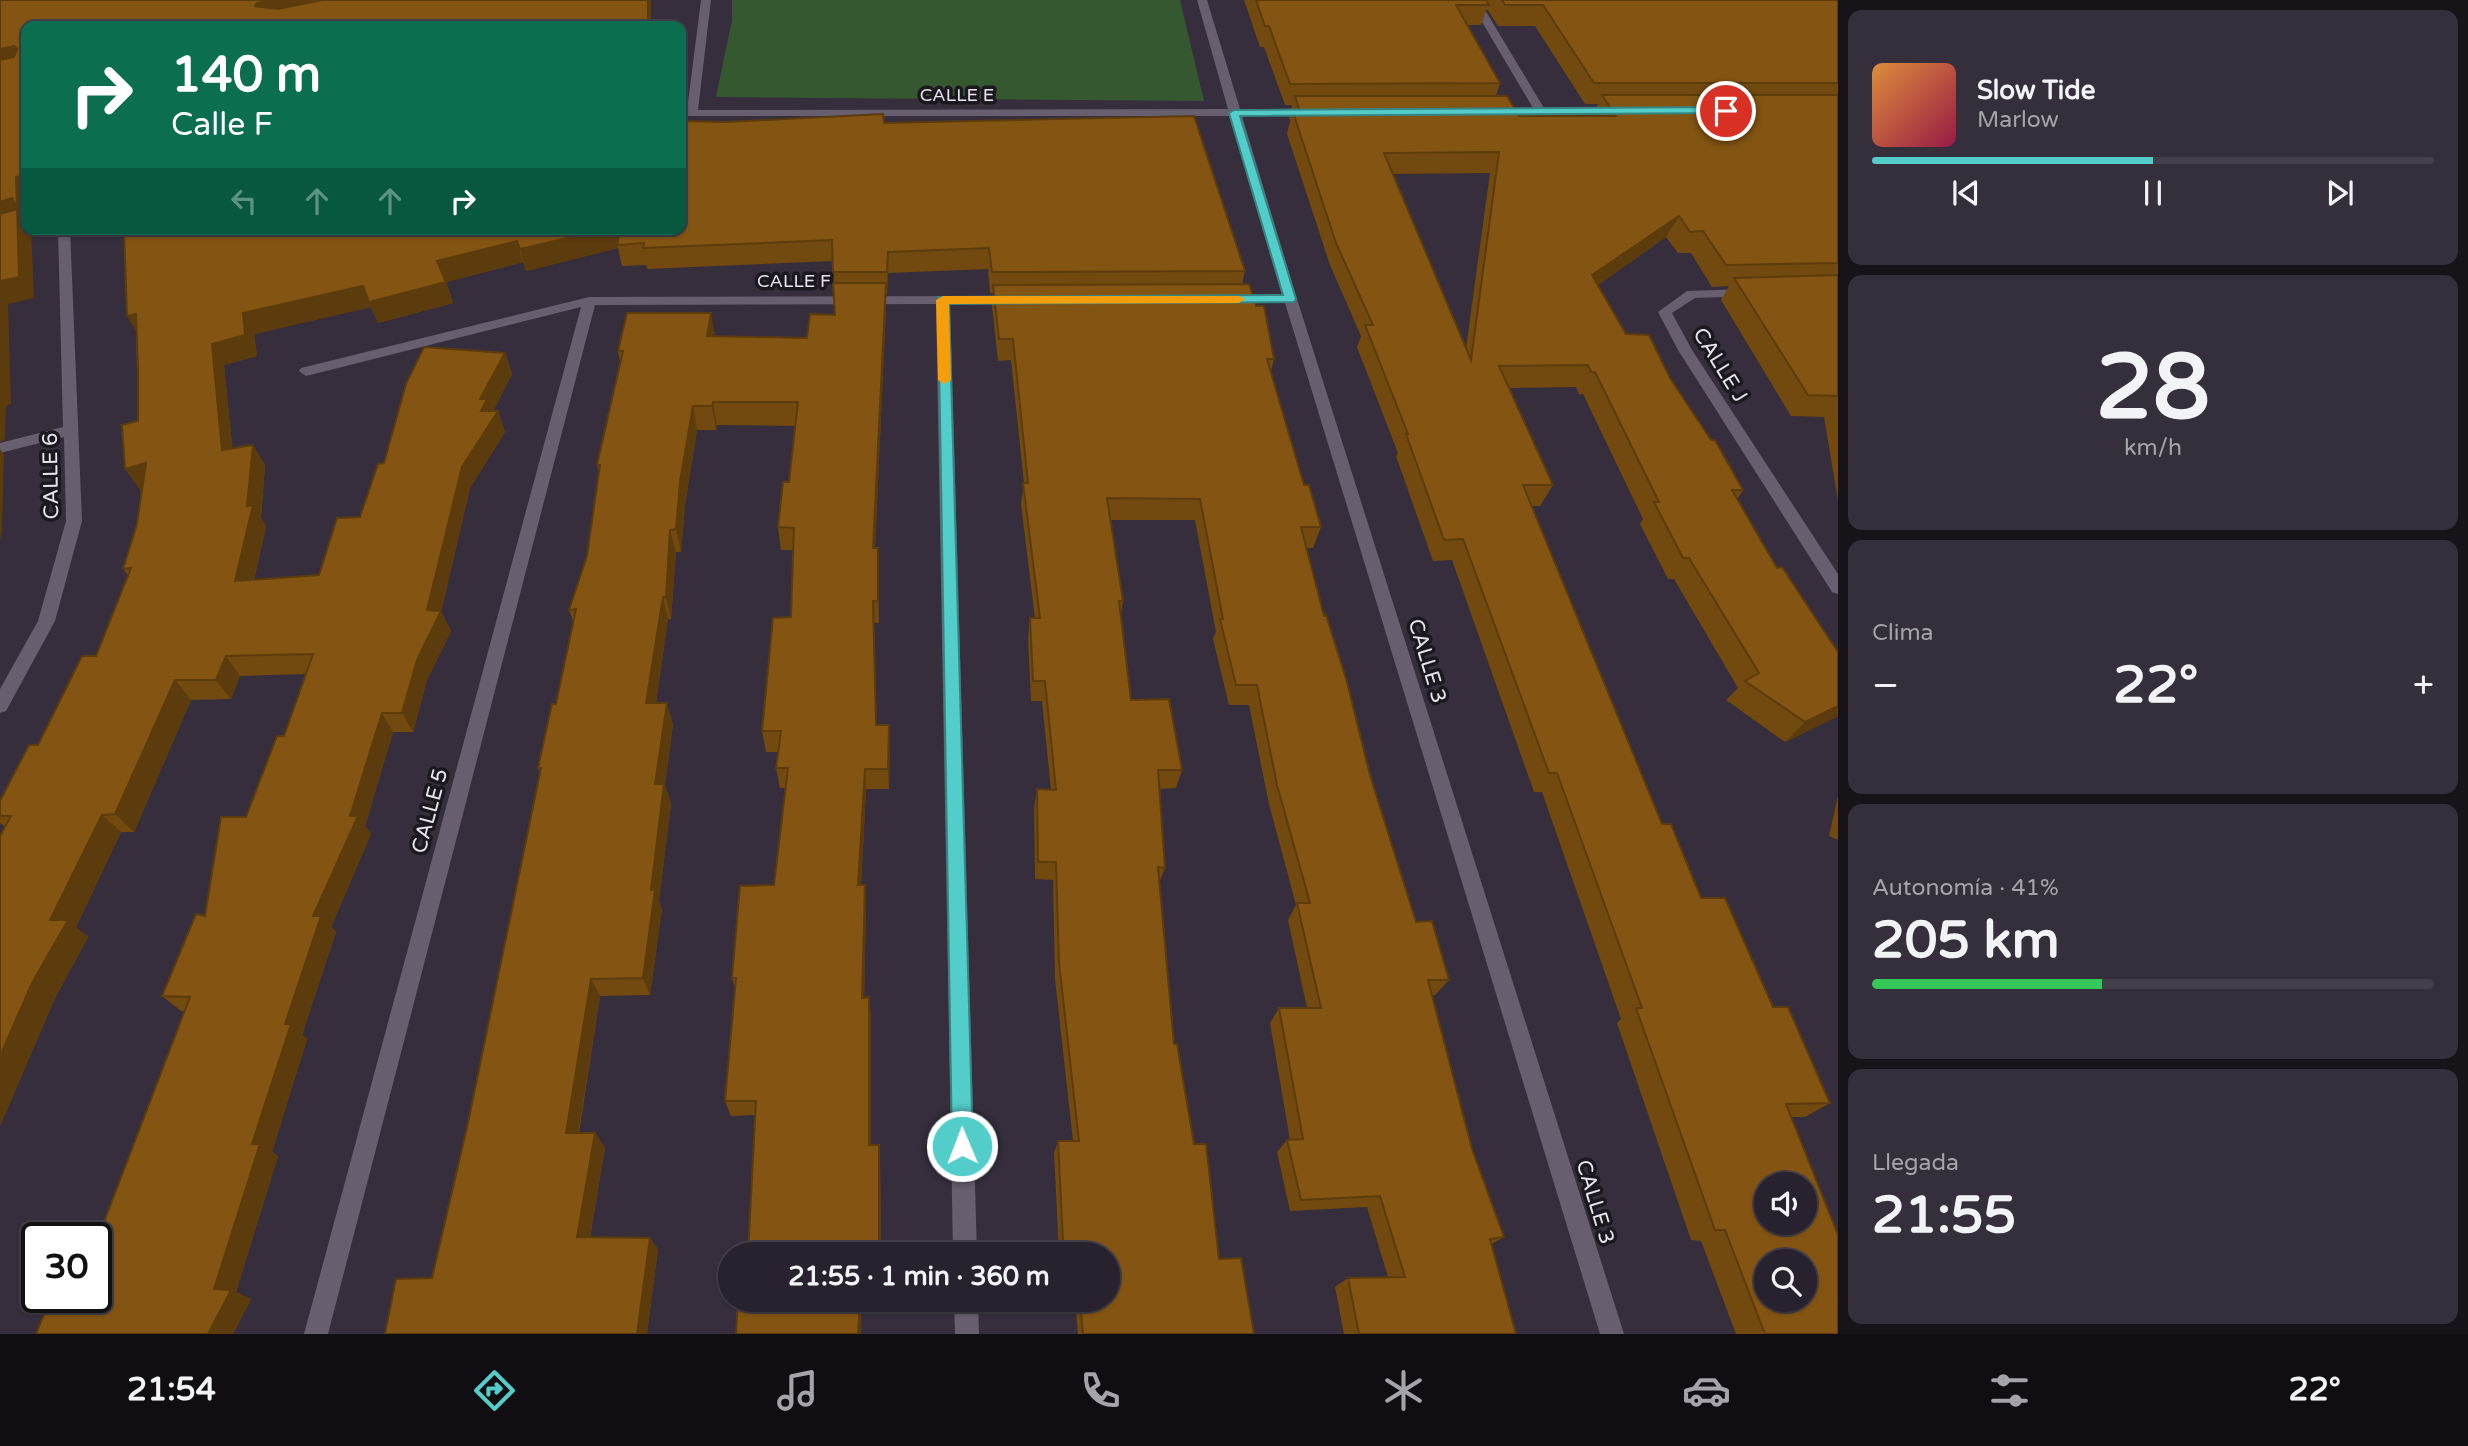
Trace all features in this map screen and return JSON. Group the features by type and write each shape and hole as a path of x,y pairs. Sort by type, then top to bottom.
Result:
{"street":[{"path":"686,113 706,0"},
{"name":"CALLE 3","path":"1202,0 1290,299 1612,1334"},
{"path":"1474,0 1541,112"},
{"path":"1485,112 1638,111"},
{"name":"CALLE E","path":"686,113 1331,112"},
{"name":"CALLE 6","path":"0,706 46,621 74,522 64,235"},
{"name":"CALLE J","path":"1758,292 1692,294 1665,312 1685,350 1838,588"},
{"path":"1220,299 1290,299"},
{"path":"943,300 965,1242"},
{"name":"CALLE F","path":"306,371 589,301 1026,300"},
{"name":"CALLE 5","path":"316,1334 589,301"},
{"path":"0,449 71,430"},
{"path":"966,1312 967,1334"}],"green space":[{"path":"732,0 1180,0 1204,101 716,97 732,20"}],"building":[{"path":"0,0 275,0 257,3 255,6 278,9 322,0 648,0 648,21 21,21 21,176 16,177 17,207 12,198 0,202 0,60 14,57 17,49 14,46 0,49"},
{"path":"1256,0 1486,0 1489,5 1456,5 1500,83 1290,84 1269,26 1265,26"},
{"path":"1502,0 1838,0 1838,83 1594,83 1543,5 1505,5"},
{"path":"1602,95 1838,95 1838,263 1726,265 1703,231 1690,232 1679,216 1592,275 1626,334 1649,335 1670,378 1711,440 1715,440 1743,490 1732,490 1777,568 1782,567 1838,652 1838,706 1805,722 1745,681 1759,673 1689,558 1683,558 1654,502 1659,502 1595,372 1591,372 1588,365 1499,366 1553,485 1523,485 1662,824 1671,824 1701,898 1725,898 1773,1007 1788,1007 1830,1103 1786,1104 1813,1172 1754,1172 1754,1235 1817,1235 1817,1182 1838,1235 1838,1334 1765,1334 1757,1312 1817,1312 1817,1249 1754,1249 1754,1305 1725,1230 1715,1230 1636,1008 1642,1008 1557,773 1549,773 1463,539 1444,540 1408,434 1365,325 1373,325 1336,243 1293,112 1300,112 1295,96 1507,96 1519,116 1616,116","holes":["1499,152 1471,360 1384,153"]},
{"path":"883,114 884,123 1194,116 1245,271 992,272 989,248 888,252 887,272 833,272 832,240 643,248 644,243 617,245 619,235 686,235 686,121 727,122"},
{"path":"17,207 19,277 0,281 0,214"},
{"path":"124,235 580,235 520,249 517,241 437,261 446,282 369,302 363,286 243,313 245,335 212,344 222,450 253,445 247,506 253,505 235,581 319,575 337,518 360,517 378,464 384,463 406,384 424,347 505,353 480,399 487,399 481,411 498,411 462,467 427,610 441,611 417,660 402,713 382,713 350,816 358,816 313,916 321,916 285,1024 291,1024 252,1144 260,1144 214,1289 231,1290 208,1334 36,1334 45,1313 112,1313 112,1222 104,1222 190,997 162,996 196,914 205,916 221,817 246,817 277,736 284,736 313,654 226,656 216,680 175,680 115,814 102,815 50,920 68,920 32,983 0,1056 0,836 11,816 0,816 0,801 29,745 38,745 82,656 96,656 131,568 123,569 137,524 146,463 125,469 122,425 138,421 136,314 127,316"},
{"path":"1838,275 1838,396 1808,395 1734,278"},
{"path":"833,283 886,283 873,548 878,548 878,601 873,601 876,725 889,725 888,769 865,769 858,885 865,885 862,998 869,997 869,1145 879,1145 879,1242 749,1242 756,1101 725,1101 736,978 732,978 740,886 774,885 788,768 776,768 781,731 762,731 773,618 791,617 794,528 778,527 783,482 789,482 798,402 713,402 712,406 693,406 680,482 676,529 670,530 666,597 663,597 646,703 667,703 655,784 664,784 651,890 655,890 643,978 591,979 566,1133 595,1133 577,1237 650,1238 637,1334 385,1334 396,1279 432,1278 468,1123 541,768 538,768 552,704 556,704 576,609 569,610 587,556 600,465 597,465 623,351 618,351 627,313 711,313 707,336 807,338 810,314 835,315"},
{"path":"1249,284 1256,306 1264,306 1274,359 1267,359 1304,485 1309,485 1321,527 1301,527 1324,616 1326,615 1347,682 1370,775 1416,922 1432,921 1449,980 1428,980 1472,1149 1504,1237 1490,1239 1516,1334 1359,1334 1348,1278 1405,1277 1380,1196 1301,1200 1287,1140 1303,1139 1279,1008 1321,1008 1297,903 1310,903 1277,785 1257,685 1236,685 1220,619 1223,619 1200,499 1107,498 1123,601 1119,601 1131,700 1169,699 1182,770 1158,770 1165,868 1158,867 1174,1044 1177,1044 1194,1144 1206,1144 1219,1259 1241,1258 1254,1334 1083,1334 1081,1312 1120,1312 1120,1242 1063,1242 1058,1141 1079,1141 1059,963 1056,862 1038,862 1037,789 1056,790 1045,681 1033,681 1030,618 1040,618 1023,483 1028,483 1013,339 999,339 993,285"},
{"path":"737,1312 859,1312 858,1334 736,1334"}],"slow traffic":[{"path":"944,380 943,300 1239,299"}],"route":[{"path":"962,1146 943,300 1290,299 1234,113 1726,111"}]}
